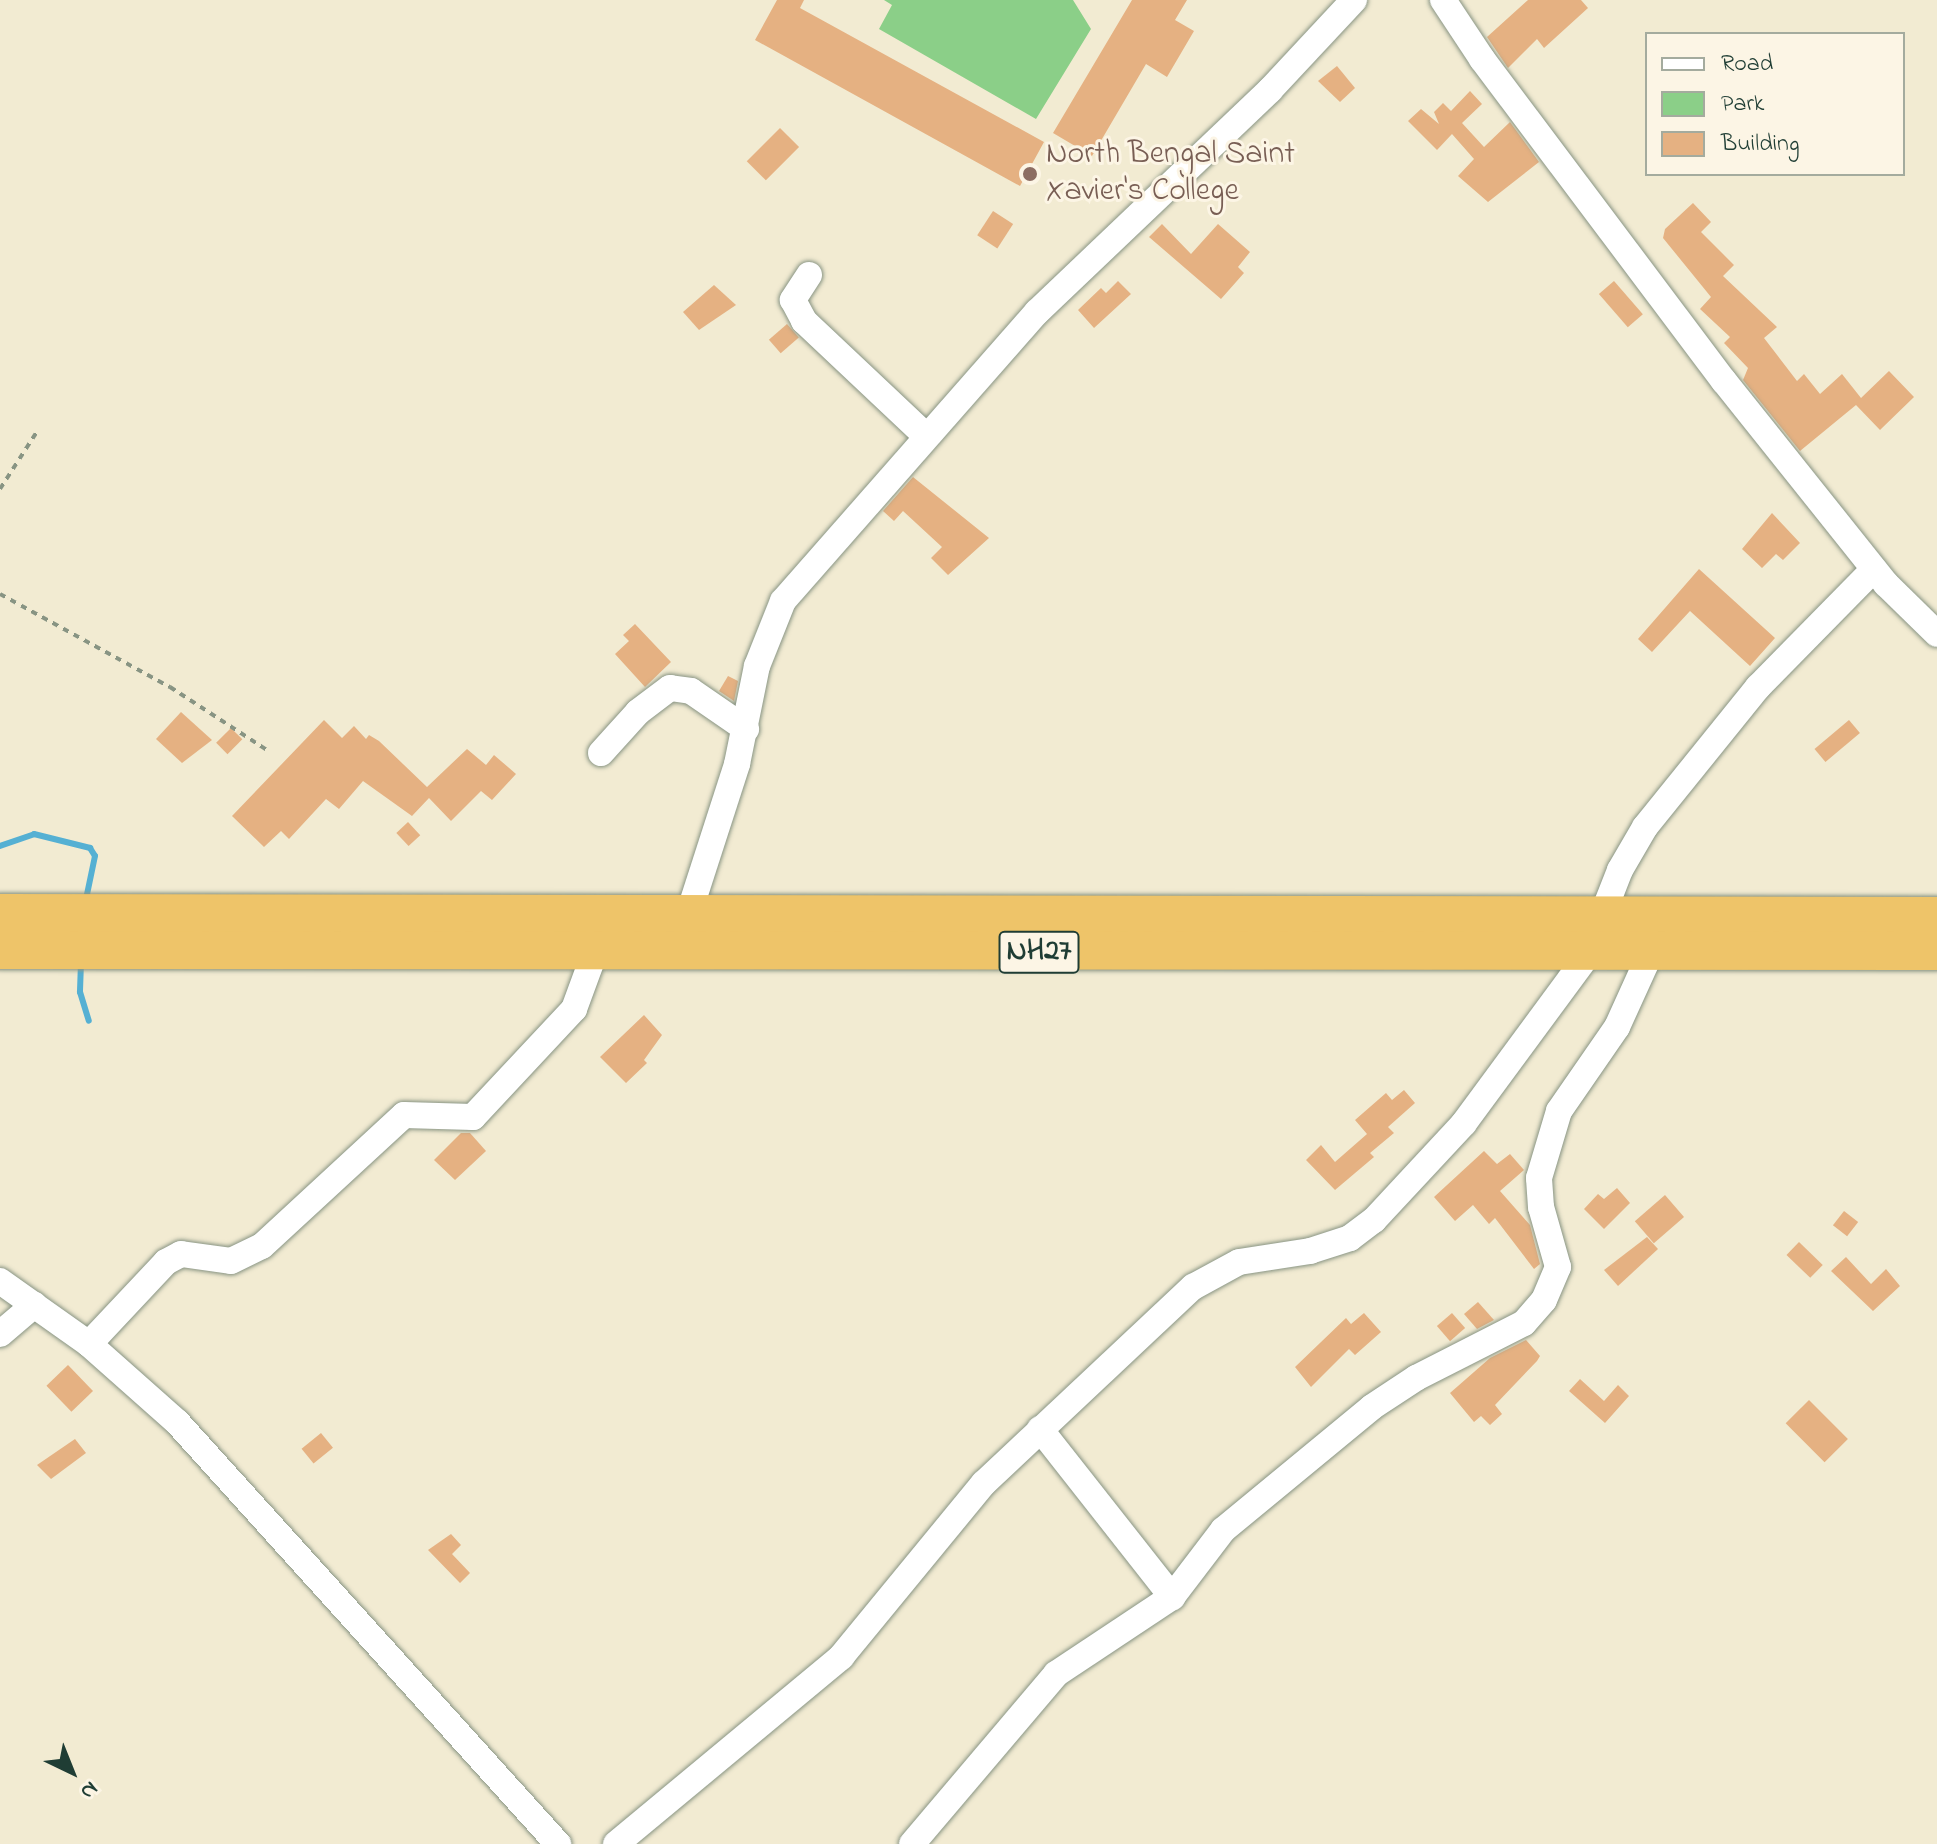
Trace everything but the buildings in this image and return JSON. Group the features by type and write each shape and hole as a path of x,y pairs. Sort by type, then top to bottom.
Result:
{"highway":[{"name":"NH27","path":"0,913 66,913 142,932 595,952 1597,933 1937,916"},
{"name":"NH27","path":"0,950 74,951 142,932 688,916 1597,933 1651,952 1937,951"}],"street":[{"path":"688,916 746,729 757,666 783,601 1037,312 1270,90 1354,0"},
{"path":"1443,0 1574,185 1874,569 1937,634"},
{"path":"809,275 793,300 804,321 926,436"},
{"path":"616,1844 841,1657 984,1483 1193,1287 1239,1262 1310,1251 1350,1238 1374,1220 1464,1123 1597,933 1645,827 1758,687 1874,569"},
{"path":"601,753 638,712 670,688 691,691 746,729"},
{"path":"89,1344 166,1262 181,1254 231,1261 262,1246 404,1115 473,1117 559,1029 588,983 595,952"},
{"path":"912,1844 1056,1674 1172,1597 1223,1530 1372,1407 1416,1378 1524,1323 1544,1300 1558,1267 1539,1178 1559,1111 1617,1027 1651,952"},
{"path":"0,1281 89,1344 177,1422 558,1844"},
{"path":"0,1334 34,1305"},
{"path":"1040,1429 1172,1597"}],"path":[{"path":"0,489 38,430"},
{"path":"0,594 170,687 270,752"}],"green space":[{"path":"884,0 1073,0 1091,29 1036,119 879,29 892,5"}],"waterway":[{"path":"0,846 34,834 90,848 95,856 86,899"},
{"path":"81,962 80,992 89,1021"}],"place":[{"name":"North Bengal Saint Xavier's College","path":"1030,174"}]}
